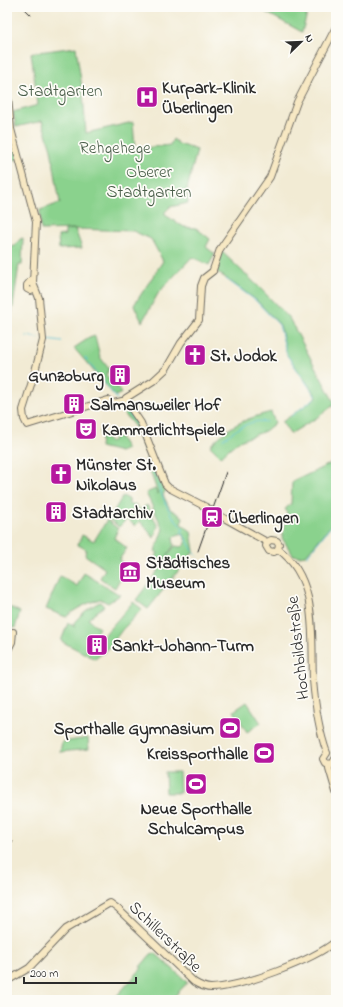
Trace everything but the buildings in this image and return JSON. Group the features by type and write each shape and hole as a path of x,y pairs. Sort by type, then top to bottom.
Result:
{"street":[{"path":"7,87 11,128 36,222 33,285 39,298 43,340 23,410 24,419 27,425 101,403 106,405 153,381 166,369 181,343 199,320 202,282 213,271 217,255 225,241 270,177 297,102 336,27"},
{"path":"118,400 142,423 165,484 267,542 276,540 279,544 278,549 274,552 269,551 266,548 267,542"},
{"name":"Hochbildstraße","path":"278,549 293,562 301,575 309,599 312,623 314,683 327,753 323,758 325,763 333,762"},
{"path":"7,652 12,642 13,632"},
{"path":"327,753 333,754 336,792"},
{"path":"333,762 336,784"},
{"name":"Schillerstraße","path":"7,981 29,968 72,924 110,903 194,982 208,988 228,985 275,971 304,960 336,941"}],"green space":[{"path":"265,7 309,7 302,32 265,12"},
{"path":"76,47 83,94 86,133 133,122 135,149 170,145 173,139 179,144 197,150 187,189 188,203 170,207 165,212 165,215 184,227 196,228 210,239 206,247 215,254 209,265 192,257 159,292 142,322 134,305 163,261 151,239 133,231 75,229 41,230 40,210 60,203 51,149 42,121 16,127 13,112 38,105 31,53"},
{"path":"7,112 18,159 7,162"},
{"path":"75,229 82,248 59,249 58,236 65,235 65,230"},
{"path":"23,238 22,265 19,265 12,313 7,312 7,264 11,264 9,258 11,247 15,246 20,239"},
{"path":"221,251 289,318 335,404 318,417 290,434 282,422 317,397 287,355 280,325 256,300 216,271"},
{"path":"95,336 100,357 109,369 106,375 122,393 115,396 74,348 89,338"},
{"path":"123,405 137,422 149,452 146,453 135,427 118,406"},
{"path":"271,412 275,423 265,431 237,442 222,455 220,456 210,446 224,433 245,420"},
{"path":"100,430 110,442 114,440 113,435 117,433 127,449 120,452 100,447"},
{"path":"151,456 159,480 166,490 163,495 170,509 183,517 181,524 191,531 194,551 148,609 136,600 163,564 154,559 158,553 155,551 163,529 146,493 155,489 158,494 146,459","holes":["179,534 184,535 186,543 182,547 175,546 163,562 174,545 173,537"]},
{"path":"336,461 336,520 306,555 293,555 282,538 287,512 285,509 291,504 292,482"},
{"path":"123,496 130,500 128,502 131,506 135,504 140,510 147,505 158,526 154,538 140,521 135,526 127,519 119,527 109,519"},
{"path":"107,520 118,529 114,538 127,548 119,560 127,566 115,588 100,578 105,569 85,555 86,549 78,545 82,535 94,541"},
{"path":"84,573 120,595 108,603 100,599 91,602 78,608 66,617 46,609 60,576 77,586"},
{"path":"100,602 104,606 88,619 99,628 94,635 92,645 96,649 101,646 99,641 133,602 142,609 122,630 107,650 95,659 61,641 68,623 75,627 73,624 79,617 88,609"},
{"path":"7,606 20,612 15,628 7,627"},
{"path":"247,702 261,723 247,732 234,711"},
{"path":"88,738 89,749 60,752 62,742"},
{"path":"165,772 179,772 180,793 166,793"},
{"path":"155,953 187,983 171,1000 113,1000 142,968 140,967 151,954"}],"waterway":[{"path":"226,279 255,300 279,325 287,355 316,397 291,416"},
{"path":"27,336 39,338"},
{"path":"47,340 62,342"},
{"path":"85,358 117,399"},
{"path":"120,403 133,420 141,434 167,507 174,519 183,528 181,533 199,557"},
{"path":"223,439 249,423 261,421 267,422"},
{"path":"307,556 336,520"}],"railway":[{"path":"23,7 31,15"},
{"path":"198,551 226,472"},
{"path":"7,846 12,841"}],"place":[{"name":"Kurpark-Klinik Überlingen","path":"147,97"},
{"name":"St. Jodok","path":"195,355"},
{"name":"Gunzoburg","path":"120,375"},
{"name":"Salmansweiler Hof","path":"74,404"},
{"name":"Kammerlichtspiele","path":"86,429"},
{"name":"Münster St. Nikolaus","path":"61,474"},
{"name":"Stadtarchiv","path":"56,512"},
{"name":"Überlingen","path":"212,517"},
{"name":"Städtisches Museum","path":"130,572"},
{"name":"Sankt-Johann-Turm","path":"97,645"},
{"name":"Sporthalle Gymnasium","path":"230,728"},
{"name":"Kreissporthalle","path":"264,753"},
{"name":"Neue Sporthalle Schulcampus","path":"196,784"}],"park label":[{"name":"Stadtgarten","path":"60,90"},
{"name":"Rehgehege","path":"115,147"},
{"name":"Oberer Stadtgarten","path":"149,181"}]}
